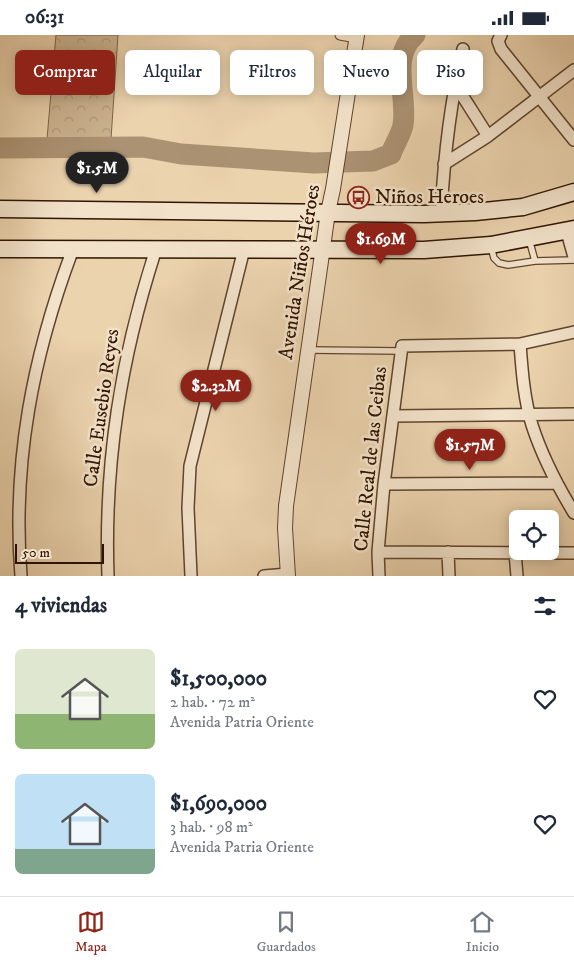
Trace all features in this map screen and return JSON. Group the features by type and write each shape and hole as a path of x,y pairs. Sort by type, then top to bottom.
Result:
{"main road":[{"path":"0,209 475,212 523,207 574,192"},
{"path":"0,249 424,250 491,245 571,230"}],"street":[{"path":"340,35 357,36"},
{"name":"Avenida Niños Héroes","path":"288,575 285,518 328,212 357,36"},
{"path":"500,38 502,49 574,140"},
{"path":"444,164 488,136 574,70"},
{"path":"441,213 444,164 453,95"},
{"path":"462,95 488,136"},
{"path":"571,230 574,258"},
{"path":"21,576 19,488 26,418 42,341 73,249"},
{"name":"Calle Eusebio Reyes","path":"108,576 107,507 115,418 135,319 156,249"},
{"path":"191,576 188,508 190,466 244,249"},
{"path":"402,349 520,344 574,332"},
{"path":"520,344 522,371 532,425 557,483 574,513"},
{"name":"Calle Real de las Ceibas","path":"380,576 378,552 384,484 402,349"},
{"path":"393,416 574,414"},
{"path":"384,484 557,483"},
{"path":"378,552 509,552"},
{"path":"448,552 449,576"},
{"path":"559,553 574,553"},
{"path":"516,560 517,576"},
{"path":"264,576 288,575"}],"lane":[{"path":"529,238 535,261"},
{"path":"491,245 494,258 499,263 508,265 574,258"},
{"path":"308,350 402,349"}],"green space":[{"path":"56,35 118,35 115,80 115,50 55,50"},
{"path":"51,95 114,95 111,139 47,139"}],"waterway":[{"path":"0,148 143,147 181,154 314,163 373,161 391,154 402,129 404,114 401,65 407,44 415,35"}],"place":[{"name":"Niños Heroes","path":"359,197"}]}
